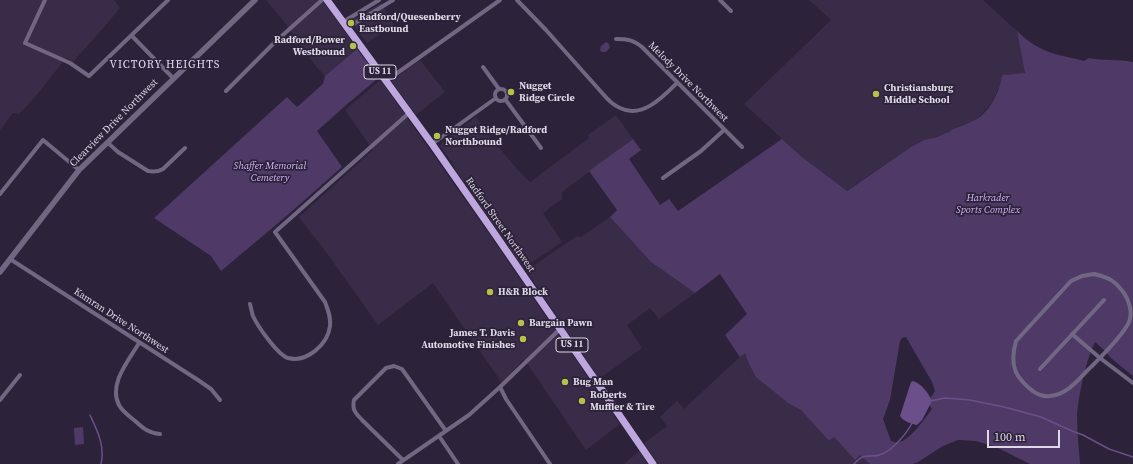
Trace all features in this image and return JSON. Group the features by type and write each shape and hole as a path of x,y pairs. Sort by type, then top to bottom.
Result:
{"main road":[{"name":"Radford Street Northwest","path":"327,0 432,144 653,464"}],"street":[{"path":"46,0 25,43 70,63 89,76 168,0"},
{"name":"Clearview Drive Northwest","path":"0,272 79,170 255,0"},
{"path":"226,91 275,42 322,0"},
{"path":"345,25 379,0"},
{"path":"345,25 393,0"},
{"path":"386,81 500,0"},
{"path":"517,0 611,103 620,108 629,111 637,111 646,108 667,93 677,82"},
{"path":"720,0 731,11"},
{"path":"132,36 173,78"},
{"name":"Melody Drive Northwest","path":"616,39 635,41 742,147"},
{"path":"482,67 498,89 506,91 507,94 505,99"},
{"path":"496,98 495,94 498,89"},
{"path":"496,98 500,101 505,99"},
{"path":"432,144 496,98"},
{"path":"505,99 541,148"},
{"path":"250,304 253,316 265,334 280,353 286,357 293,359 304,357 320,345 327,336 330,326 330,317 325,302 275,232 409,114"},
{"path":"663,178 701,151 724,130"},
{"path":"0,194 43,140 79,170"},
{"path":"107,142 118,152 152,172 163,169 185,148"},
{"name":"Kamran Drive Northwest","path":"10,259 211,389 220,400"},
{"path":"1094,274 1106,277 1116,283 1127,297 1130,307 1129,321 1119,337 1100,358 1071,388 1060,394 1049,396 1038,394 1020,380 1015,372 1013,358 1016,341 1071,281 1082,276 1094,274"},
{"path":"1040,369 1104,300"},
{"path":"398,464 469,415 560,329"},
{"path":"1072,334 1133,383"},
{"path":"139,343 119,377 116,386 116,396 119,405 146,431 153,434 160,434"},
{"path":"403,460 359,417 352,406 354,400 386,368 394,366 402,369 446,430"},
{"path":"0,400 20,375"},
{"path":"500,387 506,399 550,464"},
{"path":"438,436 458,464"}],"shaded area":[{"path":"0,0 114,0 120,8 73,62 66,58 35,97 19,114 13,113 0,130"},
{"path":"266,0 322,0 357,49 325,76 314,64 291,30"},
{"name":"Christiansburg Middle School","path":"809,0 983,0 1017,31 1025,73 1003,75 998,90 990,105 976,120 951,130 943,135 924,140 911,147 846,191 802,157 744,104 831,20"},
{"path":"381,3 394,25 367,43 351,22 353,19"},
{"path":"420,60 445,92 416,115 392,82"},
{"path":"379,81 381,81 478,218 620,424 586,450 524,359 502,383 433,283 378,325 299,217 373,150 345,110"},
{"path":"616,115 633,139 562,192 562,199 543,213 562,242 525,267 522,266 440,146 442,142 476,117 486,132 516,168 530,182 589,138 588,135"},
{"path":"610,217 651,262 695,293 659,319 650,308 627,325 642,348 599,379 527,272 529,269 577,236 581,237"},
{"path":"745,352 749,364 757,377 788,403 801,410 829,441 834,437 855,460 860,454 870,464 658,464 644,443 667,426 660,417 677,401 684,409"},
{"path":"913,381 924,389 932,401 922,420 917,425 907,422 900,416 911,382"},
{"path":"639,451 648,464 624,464"}],"green space":[{"name":"Harkrader Sports Complex","path":"1017,31 1037,46 1056,54 1084,61 1089,58 1133,62 1133,376 1112,359 1095,342 1086,368 1077,417 1080,464 1030,464 996,447 976,441 958,440 943,446 913,464 870,464 860,455 855,460 834,437 829,441 801,410 788,403 756,377 745,353 740,357 725,335 747,314 720,274 695,293 651,262 610,217 617,210 589,171 633,139 641,150 629,159 660,205 669,199 678,211 782,139 802,157 847,191 911,147 924,140 937,137 975,120 990,106 997,94 1002,75 1025,73","holes":["906,337 932,382 935,391 928,402 932,409 918,428 909,437 899,442 891,441 883,419 890,400 900,341 902,338"]},
{"path":"606,42 610,47 606,52 602,52 600,50 601,46"},
{"name":"Shaffer Memorial Cemetery","path":"357,49 378,77 317,131 342,167 221,271 211,256 154,218 287,97 297,107 323,84 325,76"},
{"path":"83,427 84,444 75,445 74,428"}],"waterway":[{"path":"930,401 945,398 970,400 1041,417 1083,435 1109,449 1133,457"},
{"path":"90,415 98,433 101,445 101,464"},
{"path":"854,464 862,457 878,456 891,449 907,432 912,423"}],"place":[{"name":"Radford/Quesenberry Eastbound","path":"351,23"},
{"name":"Radford/Bower Westbound","path":"353,46"},
{"name":"Nugget Ridge Circle","path":"511,92"},
{"name":"Christiansburg Middle School","path":"876,94"},
{"name":"Nugget Ridge/Radford Northbound","path":"437,136"},
{"name":"H&R Block","path":"490,292"},
{"name":"Bargain Pawn","path":"521,323"},
{"name":"James T. Davis Automotive Finishes","path":"523,339"},
{"name":"Bug Man","path":"565,382"},
{"name":"Roberts Muffler & Tire","path":"582,401"}],"district":[{"name":"VICTORY HEIGHTS","path":"165,65"}]}
